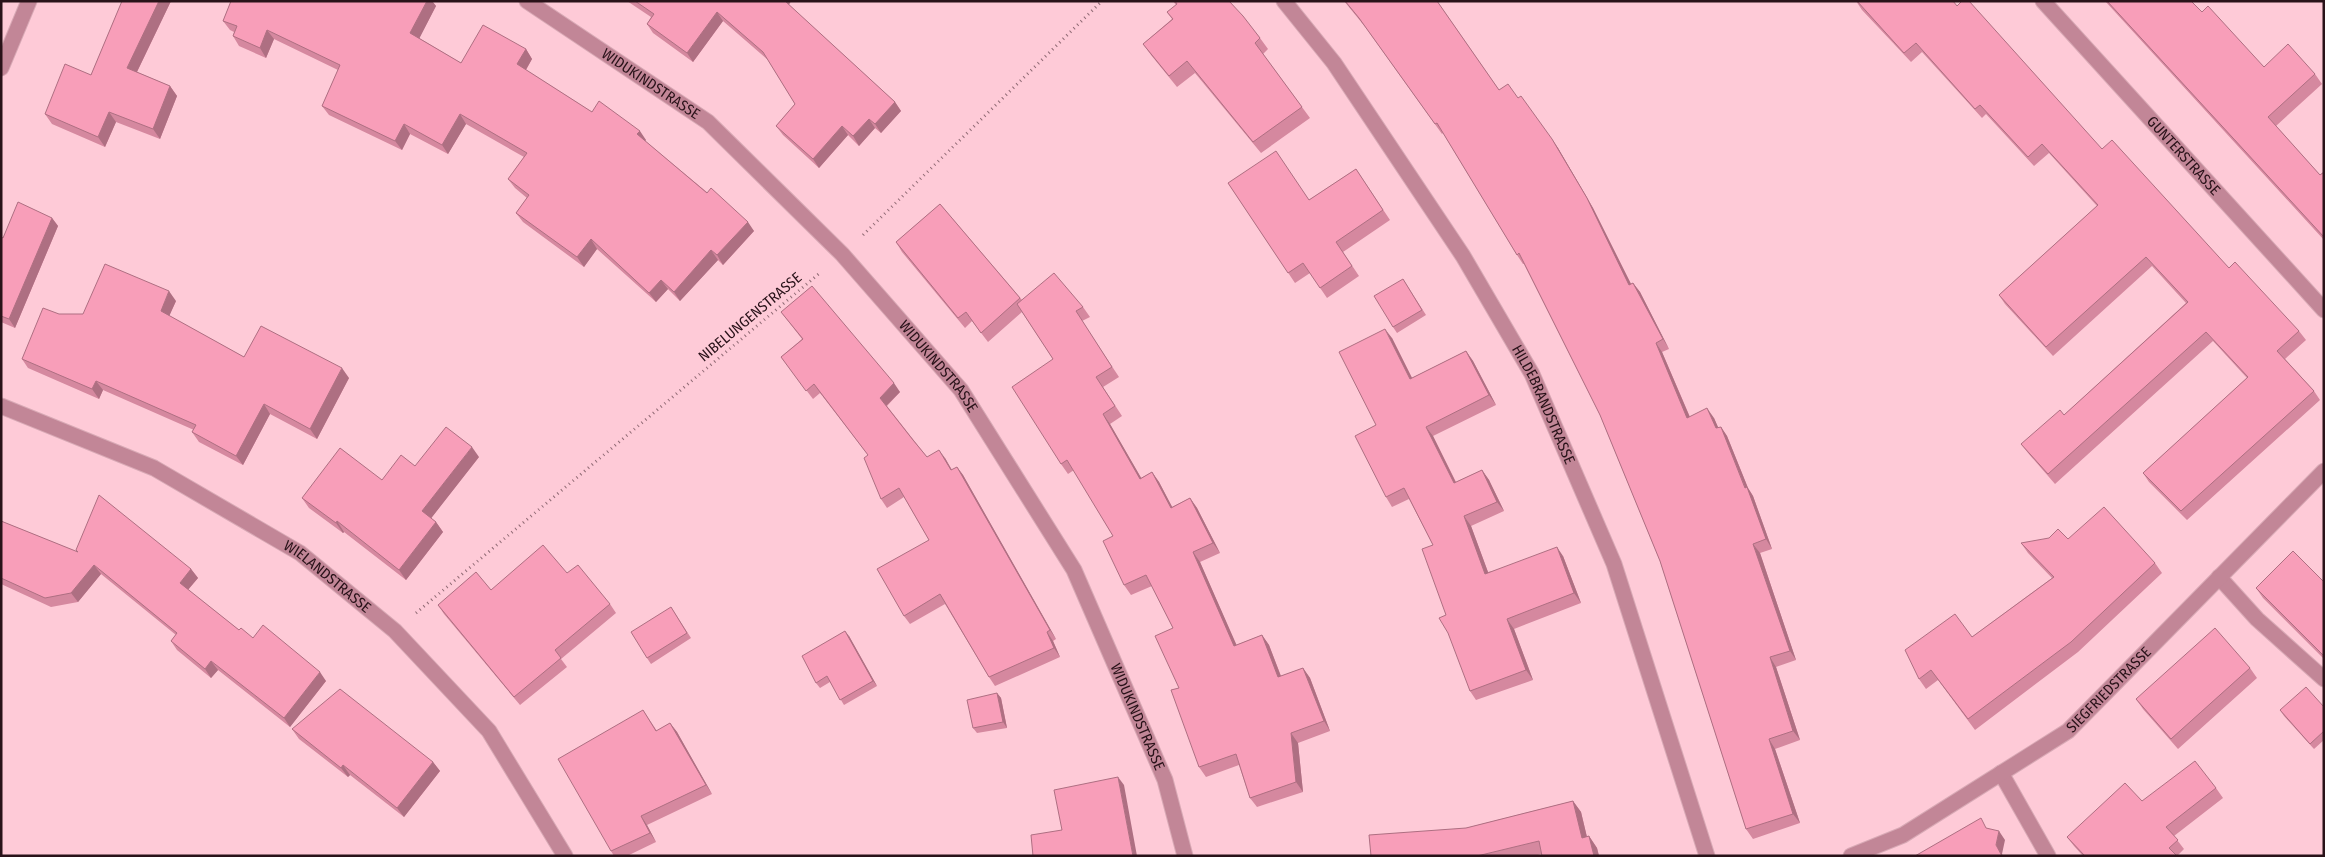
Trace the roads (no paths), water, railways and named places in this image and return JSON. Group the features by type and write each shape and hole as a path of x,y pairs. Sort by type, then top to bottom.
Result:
{"street":[{"path":"1,68 29,1"},
{"name":"WIDUKINDSTRASSE","path":"527,1 708,122 842,254 961,390 1074,570 1165,780 1185,856"},
{"name":"HILDEBRANDSTRASSE","path":"1284,1 1334,63 1452,240 1532,374 1614,564 1707,856"},
{"name":"GUNTERSTRASSE","path":"2043,1 2324,310"},
{"name":"WIELANDSTRASSE","path":"1,406 154,468 300,553 395,631 489,731 565,856"},
{"name":"SIEGFRIEDSTRASSE","path":"1851,856 1903,835 2068,731 2324,470"},
{"path":"2219,577 2257,619 2324,679"},
{"path":"2001,773 2048,856"}]}
